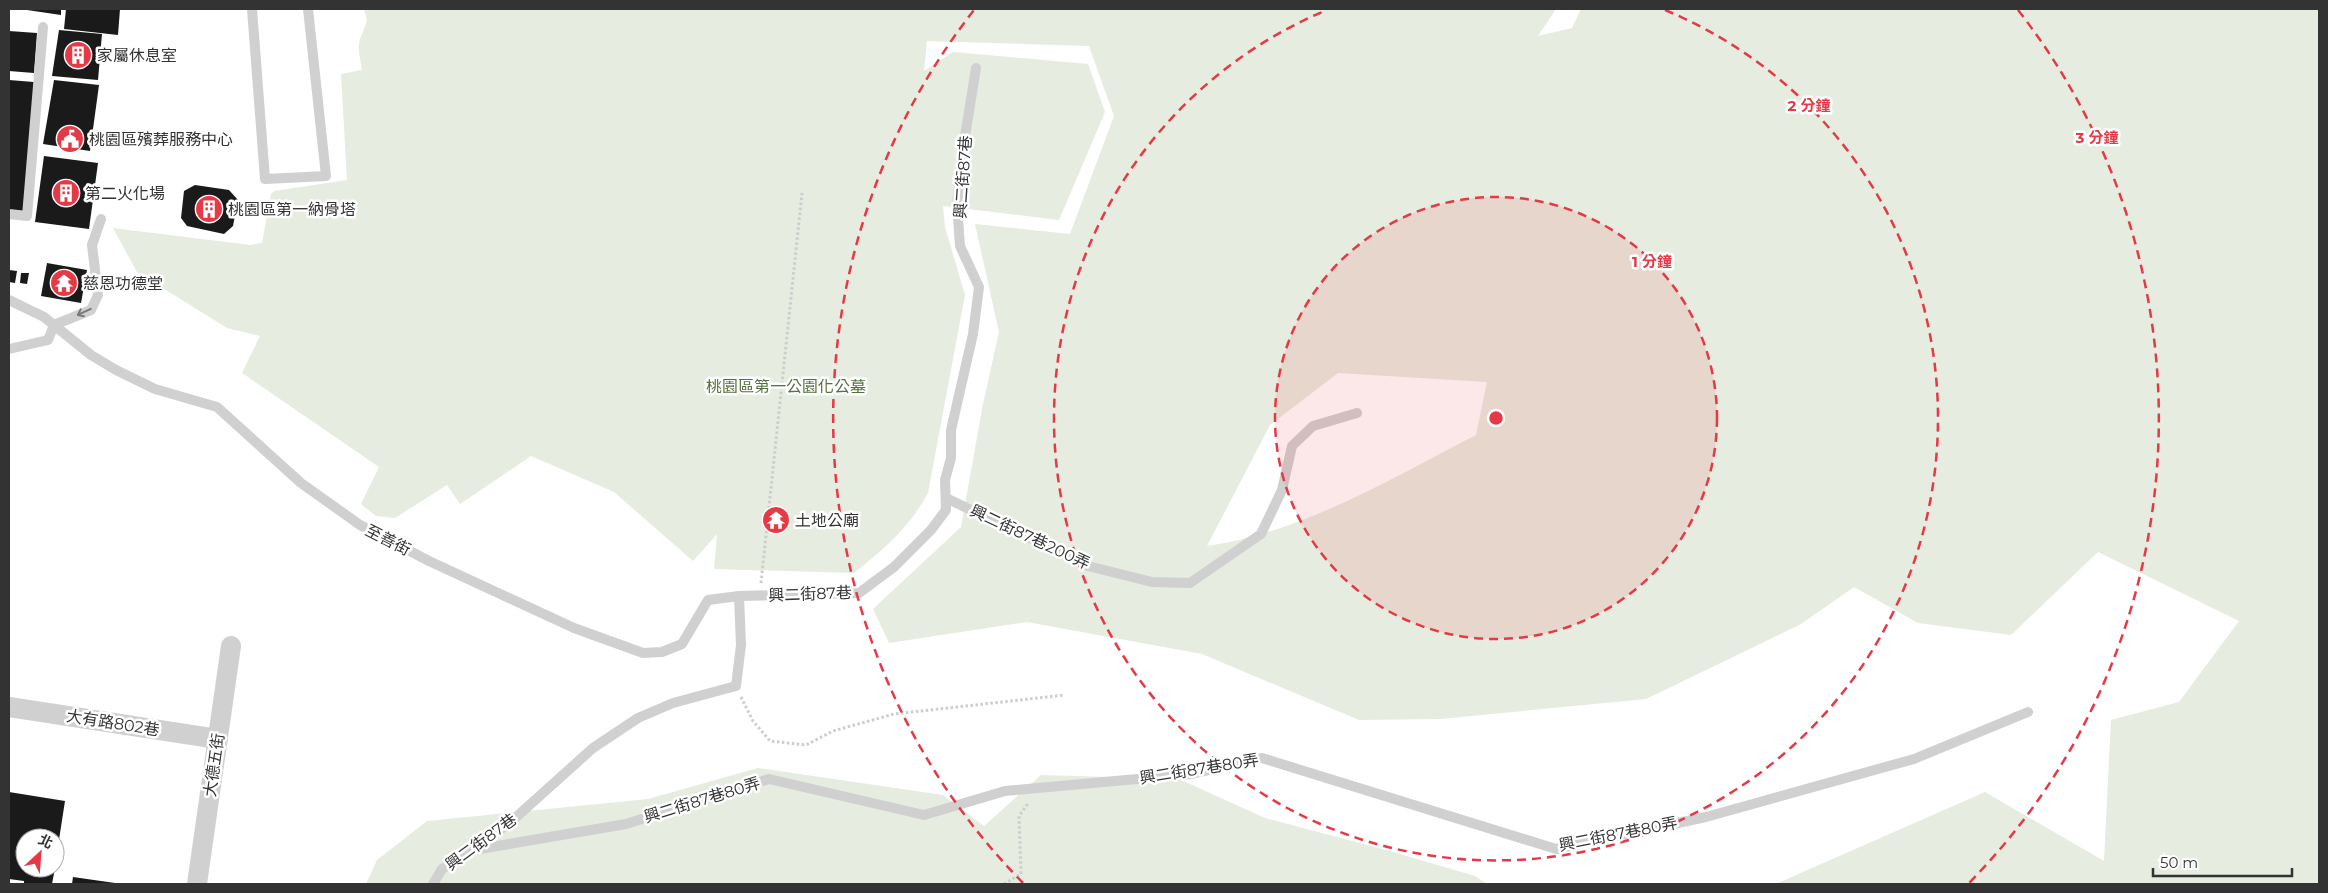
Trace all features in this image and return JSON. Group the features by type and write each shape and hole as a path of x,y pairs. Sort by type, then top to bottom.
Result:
{"street":[{"name":"大德五街","path":"197,884 231,646"},
{"name":"大有路802巷","path":"9,707 218,739"}],"lane":[{"path":"252,9 265,179 326,176 308,9"},
{"path":"9,214 27,216 42,26"},
{"name":"興二街87巷","path":"739,596 859,593 894,567 931,530 946,510 945,480 951,458 951,430 973,334 979,287 960,246 957,204 976,68"},
{"path":"9,349 48,340 54,325 91,310 98,295 92,245 101,220"},
{"name":"至善街","path":"9,300 44,316 91,354 155,389 217,407 301,483 360,526 429,561 574,628 643,653 662,652 682,644 708,600 739,596"},
{"name":"興二街87巷200弄","path":"946,498 1088,566 1152,582 1190,583 1261,534 1282,490 1292,446 1313,426 1356,413"},
{"path":"736,686 741,645 739,596"},
{"name":"興二街87巷","path":"432,884 442,869 474,850 514,819 593,748 638,718 673,703 736,686"},
{"name":"興二街87巷80弄","path":"474,850 626,824 769,779 924,815 1006,791 1192,774 1262,758 1556,849 1706,817 1914,759 2028,712"}],"path":[{"path":"759,596 802,193"},
{"path":"736,686 752,721 770,741 806,745 833,731 894,714 1065,695"},
{"path":"1004,884 1021,874 1019,816 1040,788"}],"green space":[{"name":"桃園區第一公園化公墓","path":"363,9 1556,9 1538,36 1572,28 1581,9 2319,9 2319,884 1776,884 1985,792 2104,861 2111,720 2179,702 2239,621 2098,552 2011,635 1918,623 1854,587 1801,624 1646,699 1440,719 1359,720 1202,654 1027,622 889,643 873,609 961,527 983,404 999,332 975,224 1070,234 1114,116 1089,46 927,41 924,71 953,52 1088,64 1105,112 1059,220 943,206 945,227 965,295 928,493 913,517 896,537 854,573 714,569 717,534 693,561 614,492 531,456 460,504 447,485 395,518 376,516 361,504 379,467 242,373 260,336 227,328 137,272 113,228 250,245 262,243 271,194 274,191 347,180 341,74 362,70 359,47 366,23","holes":["1338,373 1487,382 1476,435 1346,502 1278,529 1243,539 1207,546 1270,425"]},
{"path":"758,768 943,795 984,826 1041,775 1179,779 1265,818 1475,876 1487,884 366,884 377,860 427,821 648,799"}],"building":[{"path":"61,9 61,15 27,10"},
{"path":"66,9 120,9 118,35 64,29"},
{"name":"家屬休息室","path":"59,30 102,34 98,80 52,76"},
{"path":"9,31 37,33 34,73 9,71"},
{"path":"9,80 34,82 25,213 9,211"},
{"path":"54,80 99,85 90,151 43,144"},
{"name":"第二火化場","path":"44,156 98,163 89,229 35,222"},
{"name":"桃園區第一納骨塔","path":"195,185 229,190 238,200 233,226 224,234 187,226 181,218 184,191"},
{"name":"慈恩功德堂","path":"47,263 87,270 81,303 41,296"},
{"path":"9,270 17,271 15,283 9,282"},
{"path":"21,273 29,273 27,284 20,283"},
{"path":"9,792 65,801 61,828 15,828 15,878 53,878 52,884 24,884 24,881 9,879"},
{"path":"73,877 115,883 115,884 72,884"}],"place":[{"name":"家屬休息室","path":"78,55"},
{"name":"桃園區殯葬服務中心","path":"70,139"},
{"name":"第二火化場","path":"66,193"},
{"name":"桃園區第一納骨塔","path":"209,209"},
{"name":"慈恩功德堂","path":"64,283"},
{"name":"土地公廟","path":"776,520"}]}
